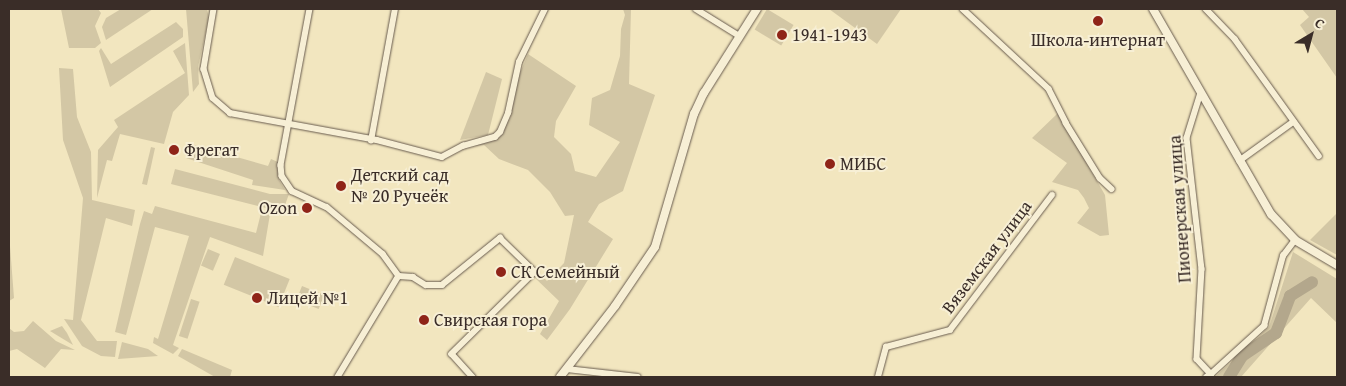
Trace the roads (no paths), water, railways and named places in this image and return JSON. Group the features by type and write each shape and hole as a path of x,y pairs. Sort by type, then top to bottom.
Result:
{"street":[{"path":"214,9 204,69 213,98 230,113 442,157 463,146 495,138 508,114 518,62 545,9"},
{"path":"310,9 281,165 285,184 292,192 327,207 383,254 399,276 413,277 426,285 442,285 500,238 535,272 452,354 473,377"},
{"path":"371,141 395,9"},
{"path":"696,9 738,36"},
{"path":"560,377 654,247 694,114 738,36 757,9"},
{"path":"963,9 1049,89 1066,122 1100,178 1112,189"},
{"path":"1153,9 1271,214 1295,240 1337,265"},
{"path":"1206,9 1235,39 1319,156"},
{"name":"Пионерская улица","path":"1201,93 1186,138 1202,269 1197,359 1209,376"},
{"path":"1239,161 1294,122"},
{"name":"Вяземская улица","path":"878,377 886,347 950,330 1052,195"},
{"path":"1209,376 1264,326 1283,256 1295,240"},
{"path":"338,377 399,276"},
{"path":"567,369 638,377"}],"waterway":[{"path":"1229,377 1242,356 1276,333 1290,296 1312,282"}],"place":[{"name":"Школа-интернат","path":"1098,21"},
{"name":"1941-1943","path":"782,35"},
{"name":"Фрегат","path":"174,150"},
{"name":"МИБС","path":"830,164"},
{"name":"Детский сад № 20 Ручеёк","path":"341,186"},
{"name":"Ozon","path":"307,208"},
{"name":"СК Семейный","path":"501,272"},
{"name":"Лицей №1","path":"257,298"},
{"name":"Свирская гора","path":"424,320"}]}
